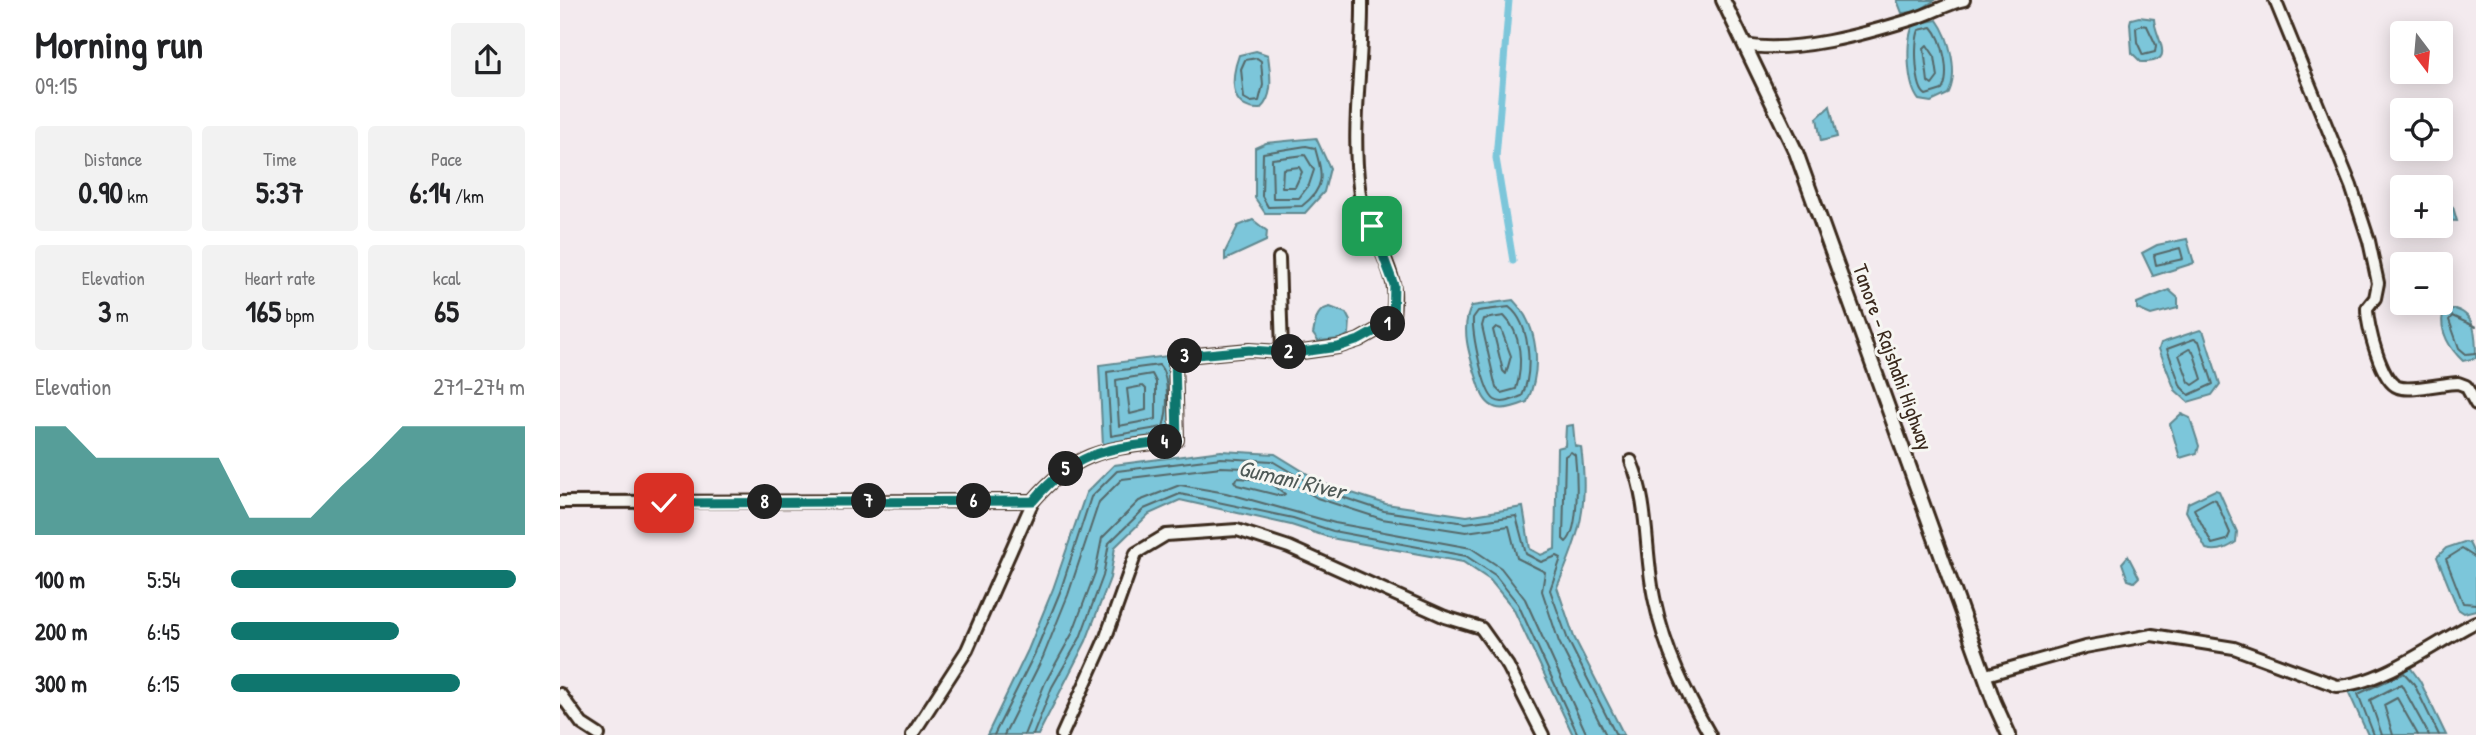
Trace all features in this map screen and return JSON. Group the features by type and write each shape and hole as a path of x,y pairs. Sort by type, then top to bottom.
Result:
{"main road":[{"name":"Tanore - Rajshahi Highway","path":"1723,0 1801,164 2009,735"}],"street":[{"path":"912,735 967,650 1033,501 1080,458 1122,447 1177,440 1175,357 1250,350 1295,353 1338,347 1359,340 1393,321 1394,285 1359,192 1355,106 1362,70 1362,0"},
{"path":"1744,45 1765,49 1843,39 1914,19 1964,0"},
{"path":"2275,0 2351,186 2369,241 2378,283 2375,298 2367,307 2367,320 2386,380 2398,388 2458,383 2466,386 2476,404"},
{"path":"1279,258 1282,351"},
{"path":"1632,461 1642,484 1654,601 1667,648 1710,735"},
{"path":"560,502 1033,501"},
{"path":"1062,735 1110,625 1136,553 1166,535 1237,530 1289,547 1445,617 1481,628 1508,666 1543,735"},
{"path":"1986,675 2085,647 2152,635 2234,648 2337,685 2350,685 2413,658 2476,622"},
{"path":"560,694 582,724 599,735"}],"water":[{"path":"1897,0 1935,0 1917,12 1902,13"},
{"path":"2131,19 2154,19 2162,48 2159,59 2141,62 2132,53 2130,23"},
{"path":"1937,20 1946,36 1952,56 1953,77 1948,94 1931,102 1919,100 1915,93 1908,51 1914,24"},
{"path":"1256,51 1268,55 1270,77 1268,98 1260,109 1242,104 1234,91 1234,73 1239,55"},
{"path":"1830,106 1837,137 1821,141 1817,118"},
{"path":"1316,138 1330,168 1324,192 1305,213 1265,213 1255,198 1255,148 1266,143"},
{"path":"1253,220 1267,231 1266,241 1225,260 1225,252 1238,226"},
{"path":"2187,239 2194,263 2153,276 2142,253 2157,245"},
{"path":"2169,290 2178,298 2178,308 2151,315 2137,309 2137,303"},
{"path":"1513,300 1522,310 1533,335 1535,376 1527,402 1514,407 1496,408 1486,401 1482,394 1468,349 1466,326 1472,306"},
{"path":"1330,307 1346,313 1350,321 1349,334 1341,339 1318,341 1313,334 1317,317 1321,311"},
{"path":"2453,310 2462,312 2471,321 2475,334 2476,358 2463,361 2447,339 2443,315 2453,315"},
{"path":"2200,330 2204,333 2220,384 2212,395 2188,402 2175,390 2159,349 2161,343"},
{"path":"1167,356 1173,396 1168,435 1103,446 1099,365"},
{"path":"2181,414 2190,418 2199,446 2197,453 2180,458 2170,424"},
{"name":"Gumani River","path":"1573,425 1575,446 1581,447 1583,504 1572,551 1557,587 1574,637 1624,735 1573,735 1513,608 1490,580 1463,562 1331,538 1291,525 1180,500 1149,514 1115,547 1110,578 1086,641 1038,735 987,735 1028,650 1053,589 1086,493 1114,465 1221,451 1275,454 1324,484 1386,504 1467,516 1523,507 1530,549 1541,555 1555,549 1557,448 1565,446 1566,426"},
{"path":"2215,490 2219,491 2237,532 2236,542 2214,550 2206,549 2186,511 2188,503"},
{"path":"2469,543 2476,557 2476,610 2464,613 2458,609 2437,557 2446,548"},
{"path":"2128,556 2139,577 2134,582 2128,580 2122,563"},
{"path":"2407,663 2420,681 2446,735 2368,735 2349,693 2352,689"}],"waterway":[{"path":"1509,0 1496,158 1513,261"}],"route":[{"path":"664,503 1033,501 1057,476 1080,458 1122,447 1177,440 1175,357 1250,350 1295,353 1338,347 1359,340 1393,321 1394,285 1372,226"}]}
